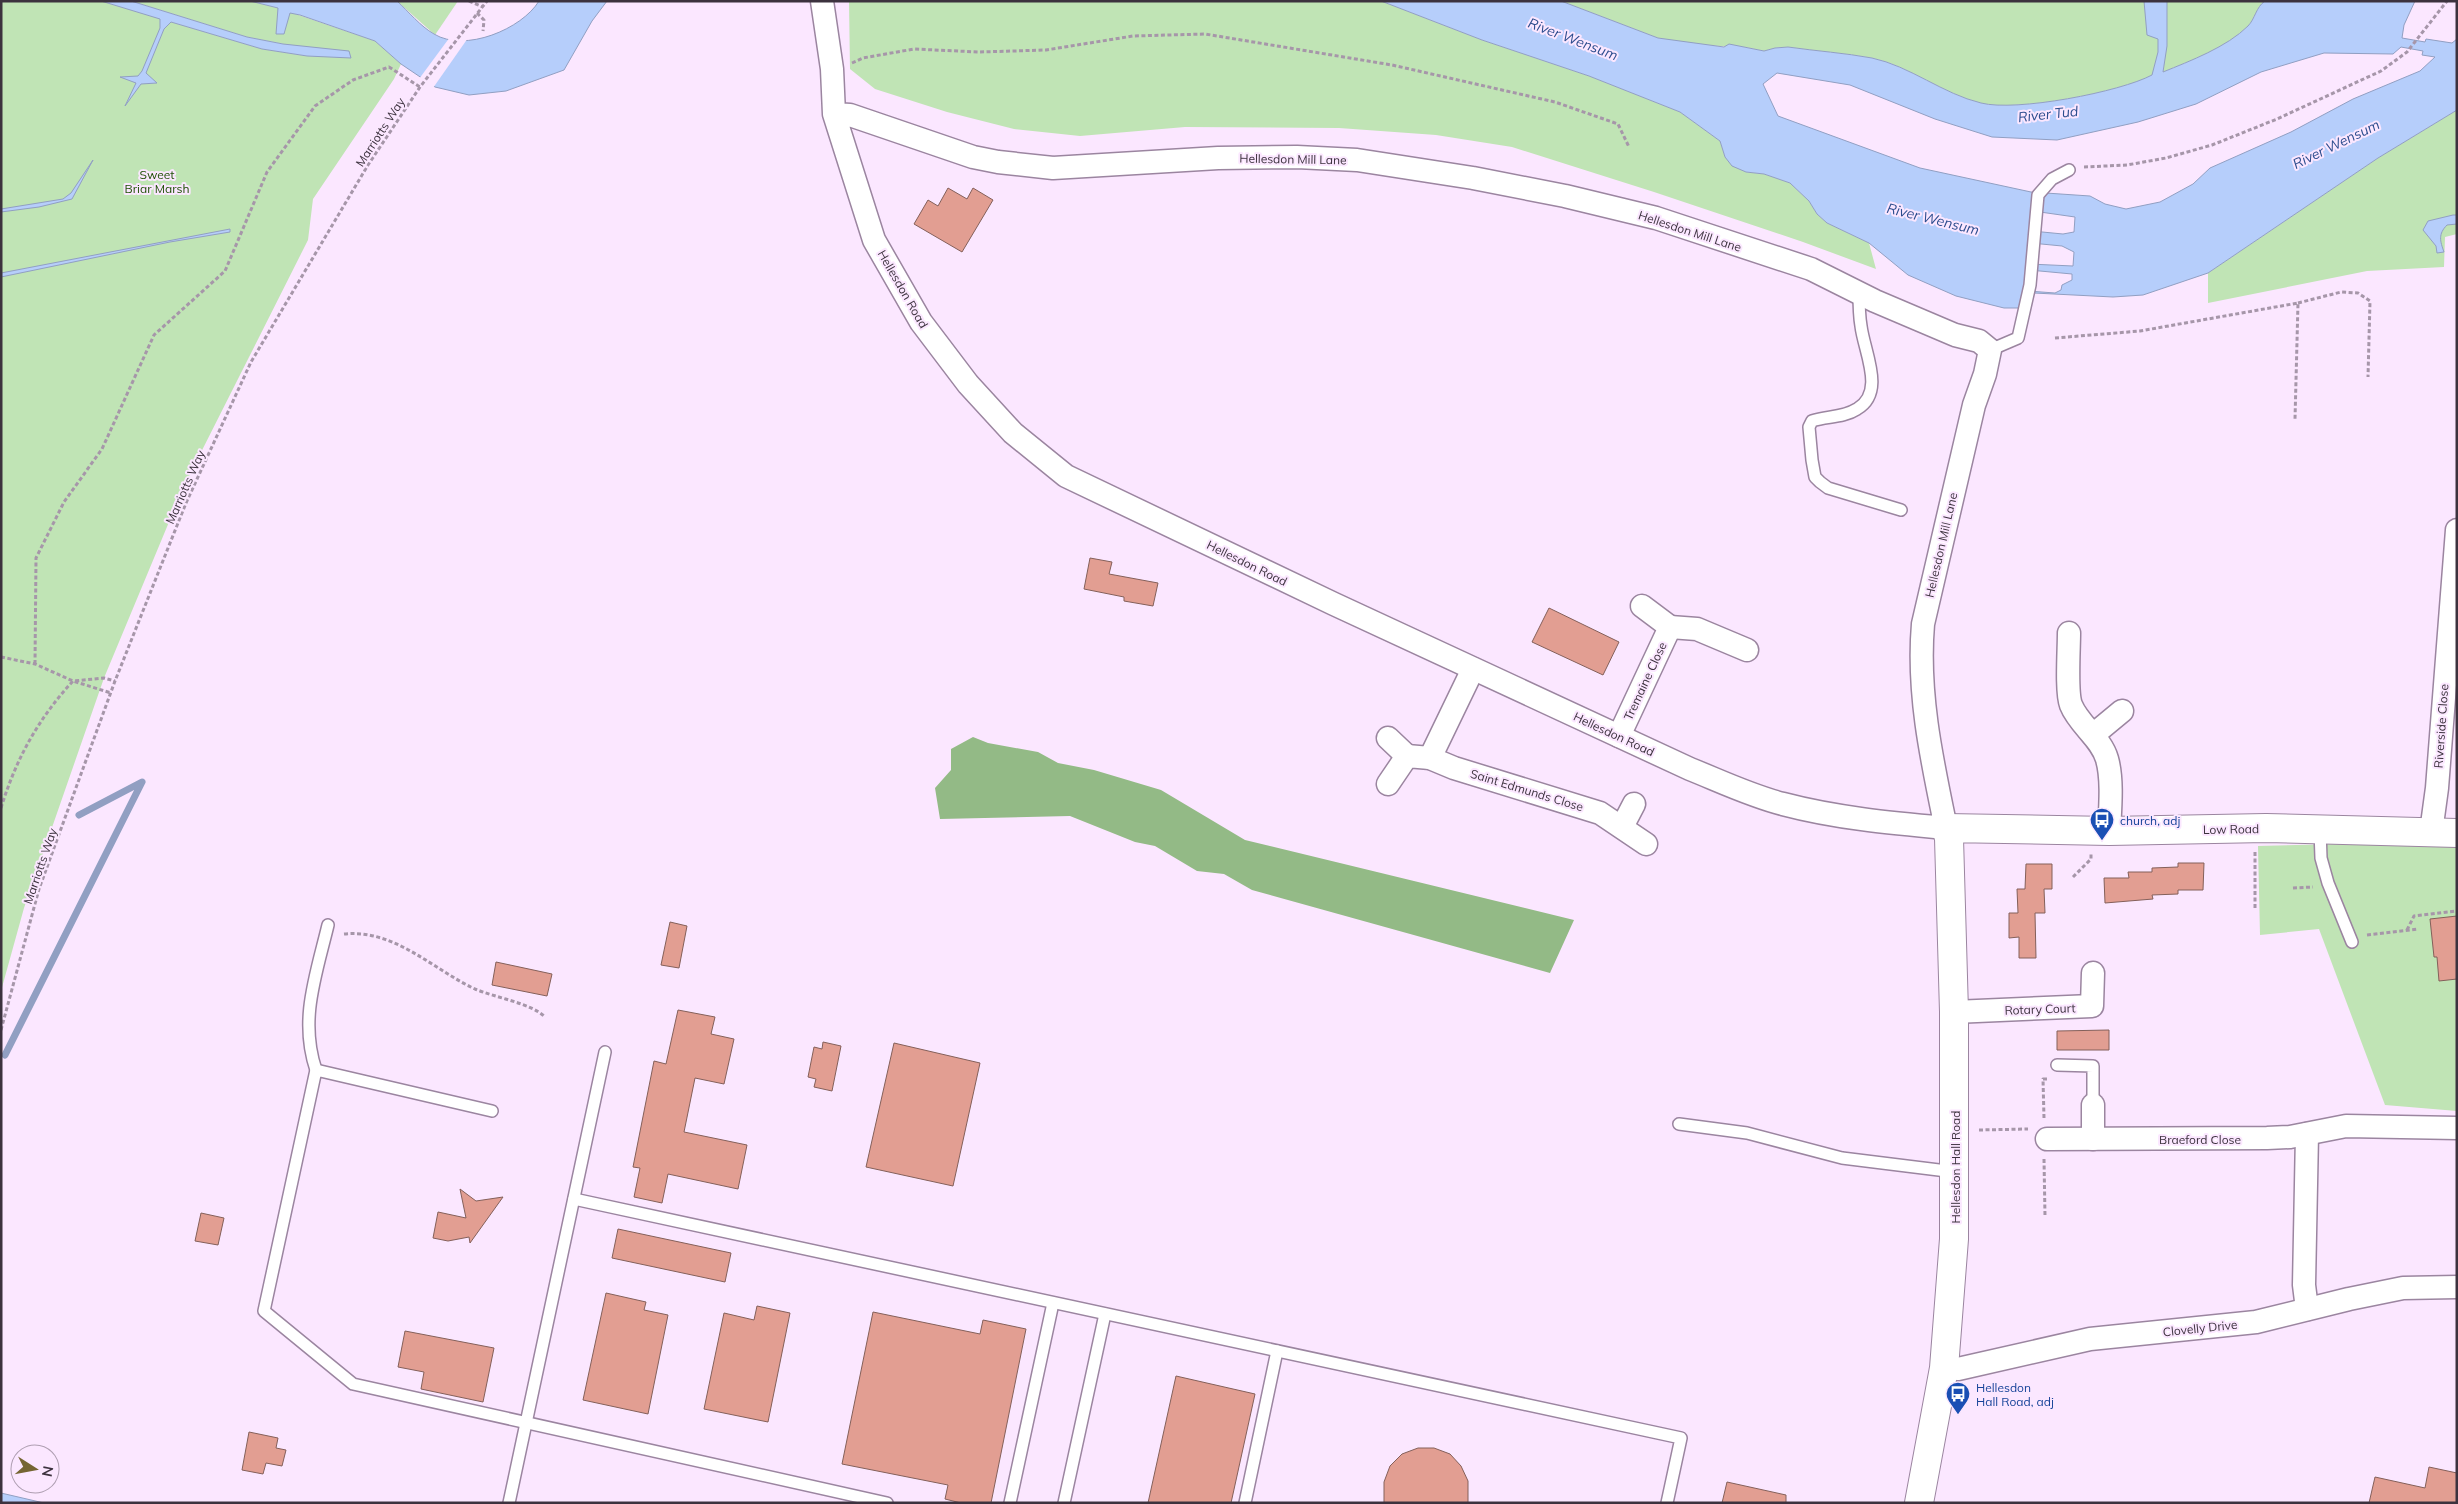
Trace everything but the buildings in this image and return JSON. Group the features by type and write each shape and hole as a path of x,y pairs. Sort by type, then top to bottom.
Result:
{"street":[{"name":"Hellesdon Road","path":"822,1 832,69 834,114 874,240 920,322 968,384 1013,433 1066,476 1473,669 1690,769 1781,804 1854,818 1946,828"},
{"name":"Hellesdon Mill Lane","path":"834,114 850,115 973,157 998,162 1053,168 1200,159 1297,157 1357,160 1473,178 1656,218 1811,269 1875,300 1955,335 1980,342 1990,350 1985,374 1974,405 1922,633 1920,660 1932,767 1946,828"},
{"name":"Riverside Close","path":"2444,833 2437,788 2457,530"},
{"name":"Tremaine Close","path":"1642,606 1670,626 1697,629 1747,650"},
{"name":"Tremaine Close","path":"1619,736 1670,626"},
{"path":"2069,633 2070,703 2079,721 2107,758 2111,800 2109,831"},
{"path":"1430,758 1473,669"},
{"path":"2092,736 2122,712"},
{"path":"1388,738 1407,756 1388,784"},
{"name":"Saint Edmunds Close","path":"1407,756 1430,758 1454,768 1600,813 1646,844"},
{"path":"1622,827 1634,804"},
{"name":"Low Road","path":"1946,828 2109,831 2320,830 2444,833"},
{"name":"Hellesdon Hall Road","path":"1919,1503 1944,1368 1954,1239 1954,1012 1949,838 1946,828"},
{"name":"Rotary Court","path":"1954,1012 2092,1006 2093,973"},
{"path":"2093,1105 2093,1139"},
{"name":"Braeford Close","path":"2040,1134 2093,1139 2268,1138 2307,1134 2346,1126 2457,1128"},
{"path":"2307,1134 2304,1285 2307,1309"},
{"name":"Clovelly Drive","path":"1944,1368 1958,1369 2090,1340 2256,1322 2403,1288 2457,1287"}],"lane":[{"path":"1990,350 2018,338 2030,285 2038,195 2052,179 2069,170"},
{"path":"1859,291 1861,327 1872,370 1869,398 1863,406 1846,415 1812,421 1809,427 1815,477 1828,488 1901,510"},
{"path":"2320,830 2321,858 2328,883 2351,938"},
{"path":"327,929 308,1010 309,1050 316,1070 264,1311 353,1384 887,1503"},
{"path":"509,1503 605,1052"},
{"path":"2057,1065 2093,1066 2093,1105"},
{"path":"316,1070 492,1111"},
{"path":"1679,1124 1747,1133 1842,1158 1955,1172"},
{"path":"574,1199 1681,1438 1667,1503"},
{"path":"1010,1503 1053,1303"},
{"path":"1064,1503 1105,1314"},
{"path":"1245,1503 1277,1351"}],"path":[{"path":"469,1 483,7"},
{"name":"Marriotts Way","path":"1,1030 39,889 115,681 186,504 251,362 368,165 420,87 426,82 487,1"},
{"path":"2069,170 2090,166 2127,165 2166,158 2212,144 2277,119 2381,71 2406,52 2447,1"},
{"path":"477,13 484,20 483,31"},
{"path":"832,87 846,66 863,58 914,49 979,52 1046,50 1133,36 1204,34 1392,65 1555,102 1618,124 1630,147"},
{"path":"35,664 36,558 64,502 102,449 154,335 225,270 267,172 315,106 353,80 389,67 420,87"},
{"path":"2056,338 2140,331 2298,303 2341,292 2358,293 2370,301 2368,377"},
{"path":"2295,419 2298,303"},
{"path":"1,657 35,664 73,681 111,694"},
{"path":"1,808 29,738 56,700 73,681 104,678 115,681"},
{"path":"2255,852 2255,909"},
{"path":"2407,931 2414,916 2457,911"},
{"path":"327,929 366,934 388,941 410,950 474,988 501,1000 538,1010 545,1017"},
{"path":"2351,938 2418,929"},
{"path":"1955,1130 2040,1134"}],"green space":[{"name":"Sweet Briar Marsh","path":"1,1 101,1 262,49 307,56 283,44 247,37 131,1 250,1 278,8 375,41 401,64 394,79 313,199 308,240 184,486 104,678 24,908 1,991"},
{"path":"397,1 458,1 435,35"},
{"path":"849,1 1381,1 1482,40 1589,76 1680,112 1720,141 1725,157 1746,172 1764,174 1790,183 1809,201 1817,214 1827,223 1869,243 1876,269 1803,242 1654,192 1512,147 1436,135 1339,128 1185,127 1080,136 1014,129 947,112 875,89 850,69"},
{"path":"1561,1 2265,1 2248,26 2229,41 2207,53 2163,72 2167,37 2158,52 2153,75 2138,81 2117,88 2068,99 2042,103 1997,105 1967,99 1900,67 1872,58 1788,47 1764,51 1745,47 1695,45 1658,38"},
{"path":"2457,110 2457,234 2445,237 2444,267 2367,271 2208,303 2208,273 2378,158"},
{"path":"973,737 988,743 1038,752 1058,763 1094,770 1161,790 1245,840 1574,920 1550,973 1252,890 1224,874 1197,871 1155,846 1135,842 1070,816 940,819 935,788 951,770 951,749"},
{"path":"2381,843 2457,846 2457,1111 2385,1105 2319,929 2260,935 2258,846"}],"water":[{"path":"101,1 131,1 247,37 283,44 349,51 351,58 307,56 262,49 171,22 164,29 146,73 157,83 141,84 125,106 136,83 120,77 138,76 142,71 160,28 160,19"},
{"path":"250,1 397,1 429,31 447,39 461,41 492,35 506,29 520,21 539,1 607,1 592,21 564,70 506,91 469,95 435,87 401,64 375,41 300,15 290,13 284,34 276,34 278,8"},
{"path":"1381,1 1561,1 1658,38 1724,47 1729,44 1764,51 1788,47 1872,58 1900,67 1967,99 1997,105 2018,105 2042,103 2093,94 2117,88 2152,75 2158,52 2158,39 2147,35 2144,1 2167,1 2167,46 2163,72 2208,53 2239,34 2248,26 2265,1 2415,1 2404,25 2402,38 2425,42 2426,39 2452,43 2457,39 2457,110 2378,158 2208,273 2143,295 2113,297 2034,293 2023,308 2004,308 1956,296 1908,275 1869,243 1827,223 1817,214 1809,201 1790,183 1764,174 1746,172 1732,166 1725,157 1720,141 1680,112 1589,76 1482,40","holes":["2401,47 2423,51 2422,55 2435,57 2420,71 2353,99 2291,132 2210,168 2193,184 2160,202 2126,209 2105,204 2090,196 2031,192 1920,168 1778,116 1763,84 1777,73 1850,85 1935,119 1992,137 2057,140 2138,122 2196,104 2261,72 2324,53 2393,54","2033,211 2075,217 2074,232 2063,234 2032,231","2031,243 2062,246 2074,252 2073,266 2029,264","2029,270 2072,274 2072,280 2062,285 2061,290 2055,293 2028,291"]},
{"path":"93,160 72,199 39,207 1,212 1,209 63,199 71,193"},
{"path":"2457,215 2457,224 2447,225 2444,228 2441,238 2444,252 2437,253 2436,246 2423,230 2428,221"},
{"path":"230,229 230,232 170,242 1,277 1,273"},
{"path":"1,1493 44,1503 1,1503"}],"pier":[{"path":"450,37 468,38 433,88 419,79"}],"waterway":[{"path":"5,1055 142,782 79,815"}],"place":[{"name":"church, adj","path":"2102,841"},
{"name":"Hellesdon Hall Road, adj","path":"1958,1415"}],"water label":[{"name":"River Wensum","path":"1573,39"},
{"name":"River Tud","path":"2048,114"},
{"name":"River Wensum","path":"2336,144"},
{"name":"River Wensum","path":"1933,219"}]}
